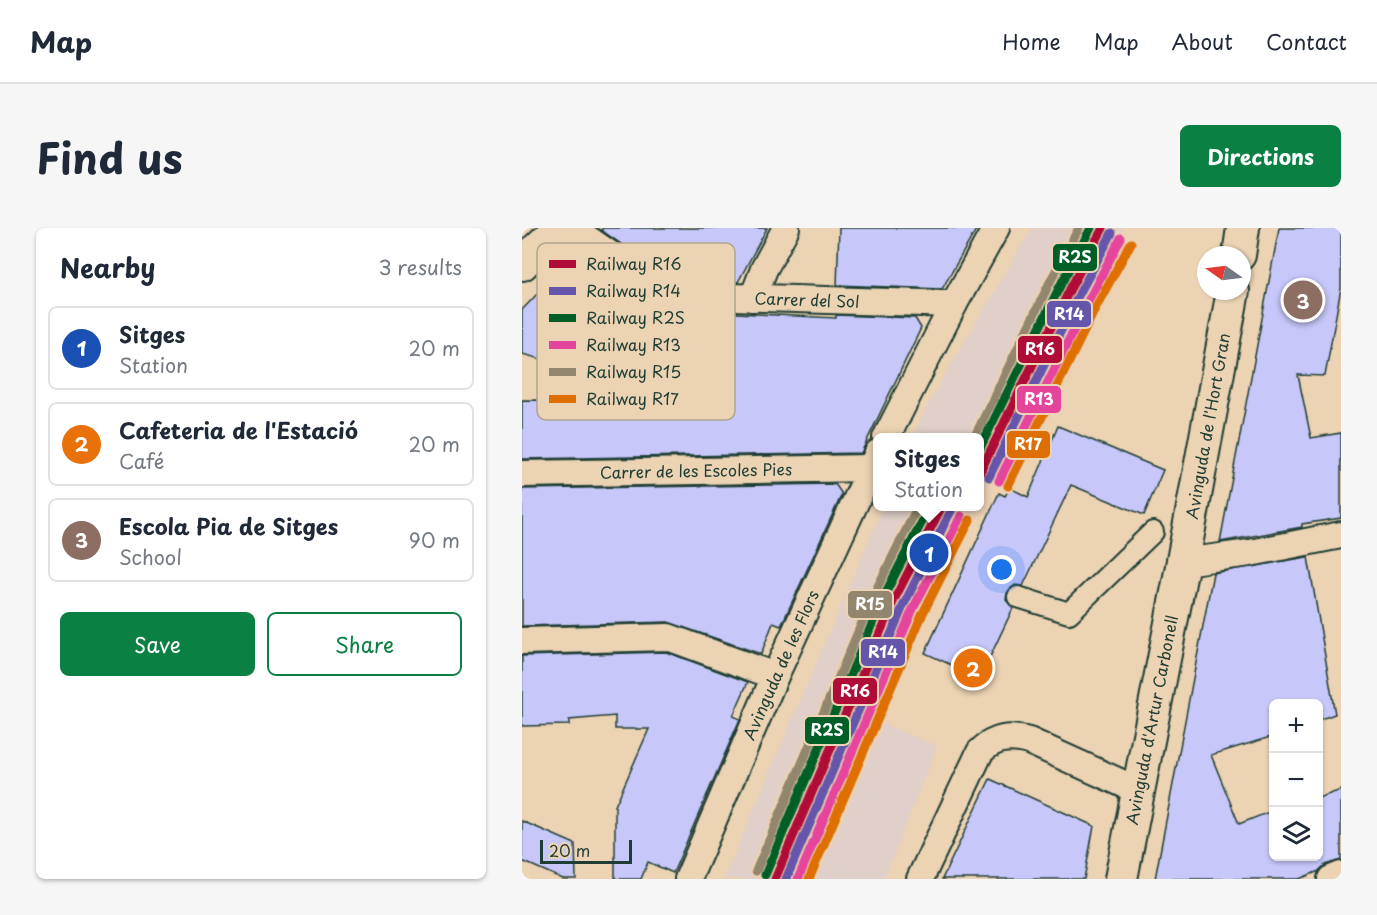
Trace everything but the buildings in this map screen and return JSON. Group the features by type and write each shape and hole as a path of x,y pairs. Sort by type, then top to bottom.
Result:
{"street":[{"path":"544,243 559,228"},
{"name":"Carrer del Sol","path":"572,228 593,243"},
{"path":"753,298 764,269 786,228"},
{"path":"889,433 954,304 996,228"},
{"path":"1240,246 1243,228"},
{"path":"522,264 537,249"},
{"name":"Carrer del Sol","path":"735,297 954,304"},
{"name":"Avinguda de l'Hort Gran","path":"1183,562 1231,300"},
{"name":"Carrer de les Escoles Pies","path":"522,474 873,461"},
{"name":"Avinguda de les Flors","path":"688,879 775,676 873,463"},
{"path":"1018,597 1069,613 1153,532"},
{"path":"1183,562 1250,553 1341,535"},
{"name":"Avinguda d'Artur Carbonell","path":"1121,879 1183,562"},
{"path":"522,641 668,637 775,676"},
{"path":"920,879 980,752 989,743 1014,737 1029,741 1137,790"},
{"path":"1331,879 1341,875"}],"shaded area":[{"path":"1032,228 1124,228 1032,414 1019,409 984,486 984,433 915,433 928,404"},
{"path":"881,511 973,511 877,721 937,746 884,879 724,879"}],"rail line":[{"name":"R15","path":"976,433 1079,228"},
{"name":"R2S","path":"984,440 1091,228"},
{"name":"R16","path":"984,464 1070,289 1103,228"},
{"name":"R14","path":"989,477 1079,294 1112,233"},
{"name":"R13","path":"999,481 1121,238"},
{"name":"R17","path":"1008,486 1098,303 1131,243"},
{"name":"R15","path":"756,871 875,592 916,511"},
{"name":"R2S","path":"765,875 884,596 927,511"},
{"name":"R16","path":"775,879 894,600 939,511"},
{"name":"R14","path":"786,879 904,604 951,511"},
{"name":"R13","path":"798,879 913,609 961,516"},
{"name":"R17","path":"809,879 923,613 970,520"}],"place":[{"name":"Escola Pia de Sitges","path":"1303,300"},
{"name":"Sitges","path":"929,553"},
{"name":"Cafeteria de l'Estació","path":"973,668"}]}
